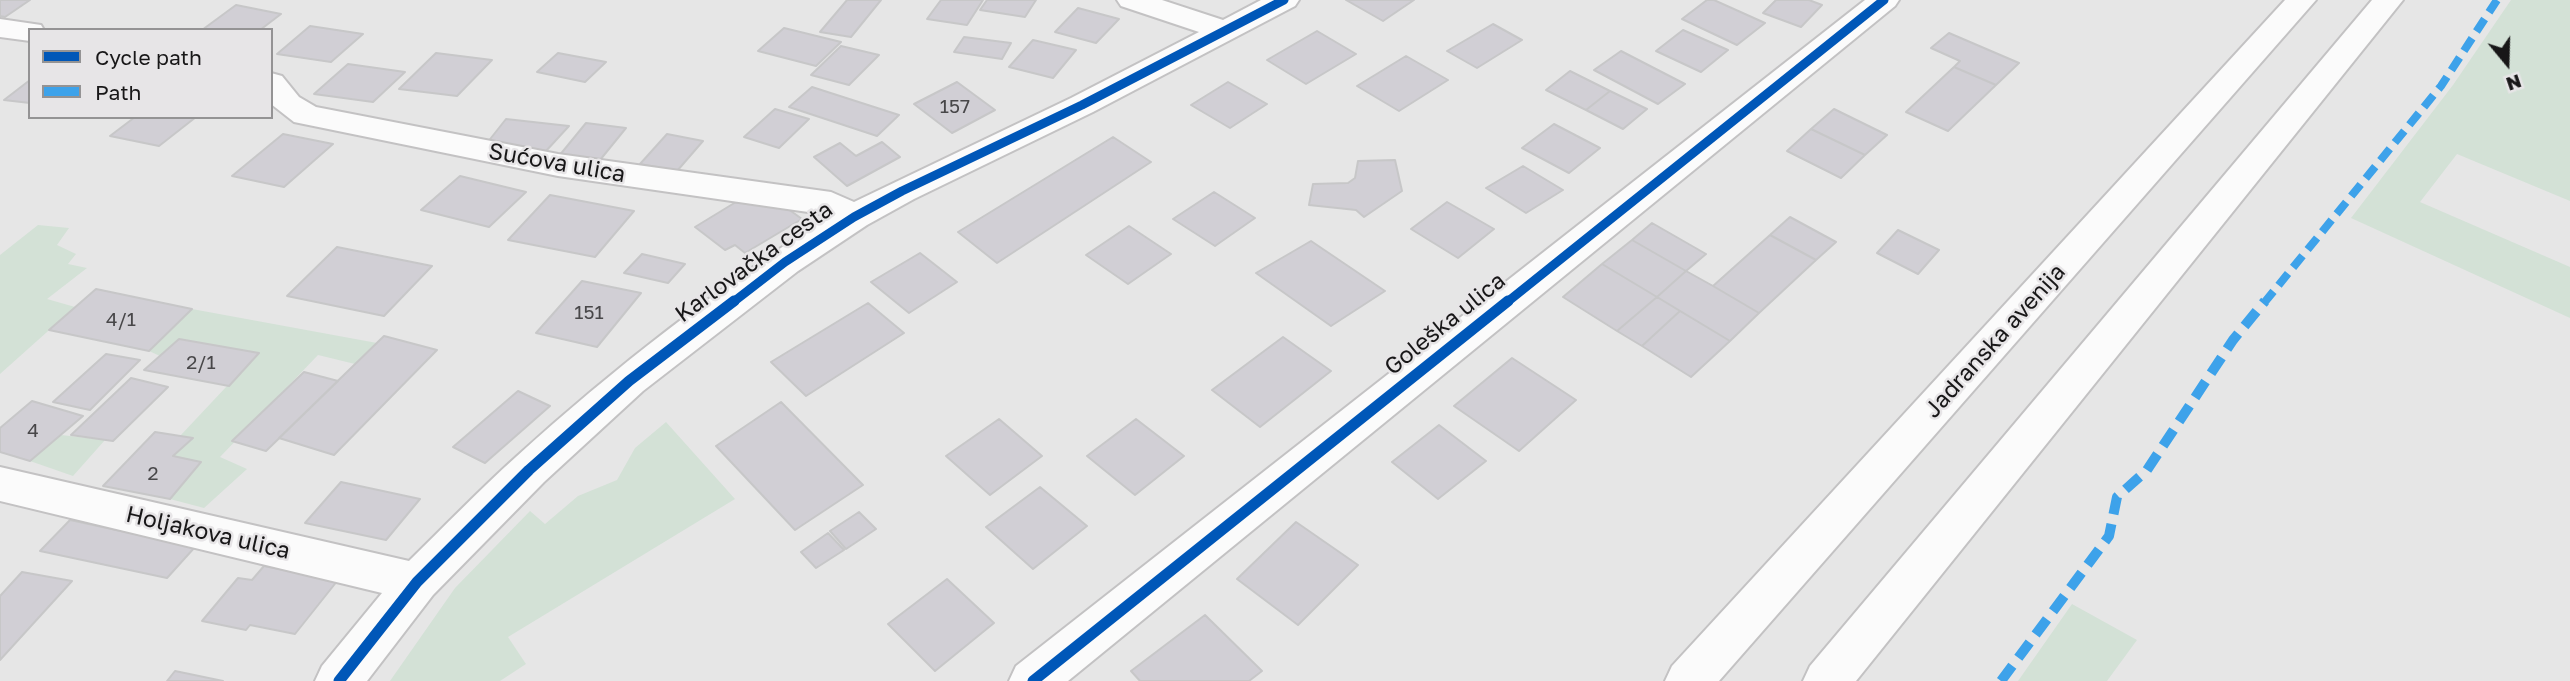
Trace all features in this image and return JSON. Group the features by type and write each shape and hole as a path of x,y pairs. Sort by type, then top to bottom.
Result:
{"street":[{"path":"1132,0 1227,31"},
{"name":"Karlovačka cesta","path":"339,681 417,582 529,470 629,381 785,262 854,217 1284,0"},
{"name":"Goleška ulica","path":"1033,681 1884,0"},
{"name":"Jadranska avenija","path":"1689,681 2301,0"},
{"path":"1827,681 2388,0"},
{"path":"0,28 28,32"},
{"name":"Sućova ulica","path":"273,85 288,104 306,115 558,166 831,204 854,217"},
{"name":"Holjakova ulica","path":"0,484 417,582"}],"shaded area":[{"path":"2511,0 2570,0 2570,201 2457,154 2420,202 2570,267 2570,318 2351,218 2453,85"},
{"path":"38,225 69,228 57,245 76,254 68,264 87,268 47,299 75,307 0,374 0,255"},
{"path":"192,309 377,343 355,364 318,355 220,457 247,469 204,508 170,499 201,463 173,456 192,438 180,436 258,353 179,339 160,356 149,351"},
{"path":"666,422 735,499 508,637 526,664 500,681 390,681 455,588 530,511 545,524 578,496 617,480 635,448"},
{"path":"61,435 105,440 73,476 30,461"},
{"path":"2072,604 2137,640 2107,681 2018,681"}],"building":[{"path":"0,0 30,0 5,17 0,16"},
{"path":"847,0 881,0 851,37 820,32"},
{"path":"941,0 983,0 967,25 927,19"},
{"path":"987,0 1036,0 1025,17 980,10"},
{"path":"1346,0 1414,0 1383,21"},
{"path":"1707,0 1714,0 1765,23 1737,45 1682,19"},
{"path":"1776,0 1809,0 1822,5 1801,27 1763,13"},
{"path":"236,5 281,14 263,28 205,28"},
{"path":"1078,8 1119,19 1096,43 1055,32"},
{"path":"1493,24 1522,40 1477,68 1447,51"},
{"path":"310,26 363,34 331,62 277,54"},
{"path":"784,28 841,42 816,66 758,51"},
{"path":"1683,30 1728,50 1701,72 1656,51"},
{"path":"1317,31 1356,54 1306,84 1267,60"},
{"path":"1949,33 2019,63 1996,85 1954,67 1960,61 1931,48"},
{"path":"964,37 1011,43 1002,59 954,52"},
{"path":"1033,40 1076,50 1053,78 1009,67"},
{"path":"841,46 879,55 849,85 811,75"},
{"path":"1621,51 1685,84 1658,104 1594,70"},
{"path":"436,53 492,60 457,96 399,89"},
{"path":"558,53 606,62 585,82 537,72"},
{"path":"1406,56 1448,80 1399,111 1357,86"},
{"path":"348,64 405,72 373,102 314,94"},
{"path":"1954,67 1996,85 1948,131 1906,112"},
{"path":"1570,71 1610,91 1586,110 1546,90"},
{"path":"28,82 28,103 4,100"},
{"path":"957,82 995,110 952,133 914,104"},
{"path":"1228,82 1267,104 1230,128 1191,105"},
{"path":"812,87 899,115 877,136 789,107"},
{"path":"1610,91 1647,109 1623,129 1586,110"},
{"path":"775,109 809,119 779,148 744,137"},
{"path":"1834,109 1887,135 1865,155 1811,129"},
{"path":"132,119 193,119 159,146 110,136"},
{"path":"506,119 569,126 546,151 487,143"},
{"path":"586,123 626,128 600,160 559,156"},
{"path":"1554,124 1600,148 1569,173 1522,148"},
{"path":"1811,129 1865,155 1841,178 1787,151"},
{"path":"283,134 333,144 284,187 232,176"},
{"path":"667,134 703,141 677,171 640,164"},
{"path":"1113,137 1151,162 997,263 958,232"},
{"path":"882,142 900,157 847,186 814,157 840,143 856,156"},
{"path":"1395,160 1402,191 1364,217 1356,210 1309,205 1313,184 1348,183 1355,178 1358,161"},
{"path":"1523,166 1563,190 1526,213 1486,188"},
{"path":"460,176 526,192 489,227 421,210"},
{"path":"1214,192 1255,218 1215,246 1173,219"},
{"path":"550,195 634,211 595,257 508,240"},
{"path":"736,202 784,206 802,219 745,253 735,245 725,250 695,227"},
{"path":"1447,202 1494,229 1458,258 1411,229"},
{"path":"1790,217 1836,242 1816,260 1770,235"},
{"path":"1652,223 1706,254 1686,271 1632,240"},
{"path":"1129,226 1171,254 1128,284 1086,255"},
{"path":"1898,230 1939,250 1918,274 1877,253"},
{"path":"1770,235 1816,260 1759,313 1713,286"},
{"path":"1632,240 1686,271 1657,297 1602,264"},
{"path":"1311,241 1385,291 1331,326 1256,273"},
{"path":"337,247 432,266 384,316 287,296"},
{"path":"920,253 957,282 909,313 871,282"},
{"path":"642,254 685,264 668,283 624,273"},
{"path":"1602,264 1657,297 1617,331 1563,297"},
{"path":"1686,271 1759,313 1730,341 1657,297"},
{"path":"582,281 641,293 597,347 536,333"},
{"path":"96,289 192,309 149,351 49,330"},
{"path":"1657,297 1680,311 1642,346 1617,331"},
{"path":"868,303 904,333 806,396 771,362"},
{"path":"1680,311 1730,341 1691,377 1642,346"},
{"path":"384,336 437,350 334,455 279,438"},
{"path":"1283,337 1331,371 1260,427 1212,390"},
{"path":"179,339 259,353 229,386 144,370"},
{"path":"106,354 140,360 90,410 53,402"},
{"path":"1512,358 1576,400 1519,451 1454,406"},
{"path":"304,372 338,381 266,451 232,441"},
{"path":"131,378 168,387 113,441 71,435"},
{"path":"518,391 550,406 485,463 453,447"},
{"path":"32,401 83,416 30,461 0,452 0,428"},
{"path":"781,402 863,485 795,530 716,446"},
{"path":"999,419 1042,456 990,495 946,456"},
{"path":"1136,419 1184,456 1135,495 1087,456"},
{"path":"1439,425 1486,461 1438,499 1392,462"},
{"path":"155,432 193,438 173,456 201,462 170,499 103,486"},
{"path":"341,482 420,499 386,540 305,523"},
{"path":"1040,487 1087,526 1033,569 986,527"},
{"path":"859,512 876,529 846,549 830,531"},
{"path":"70,520 195,547 167,578 40,551"},
{"path":"1296,522 1358,565 1298,625 1237,579"},
{"path":"828,533 844,550 816,568 801,552"},
{"path":"264,566 338,580 295,634 250,625 246,630 202,621 238,578 252,580"},
{"path":"22,572 72,581 0,660 0,596"},
{"path":"947,579 994,623 935,671 888,624"},
{"path":"1205,615 1262,671 1249,681 1140,681 1131,671"},
{"path":"175,671 223,681 167,681"}],"marked path":[{"path":"2001,681 2109,536 2117,497 2147,470 2233,340 2441,86 2497,0"}],"cycle path":[{"path":"339,681 417,582 529,470 629,381 785,262 854,217 902,191 1082,105 1284,0"},
{"path":"1033,681 1884,0"}]}
